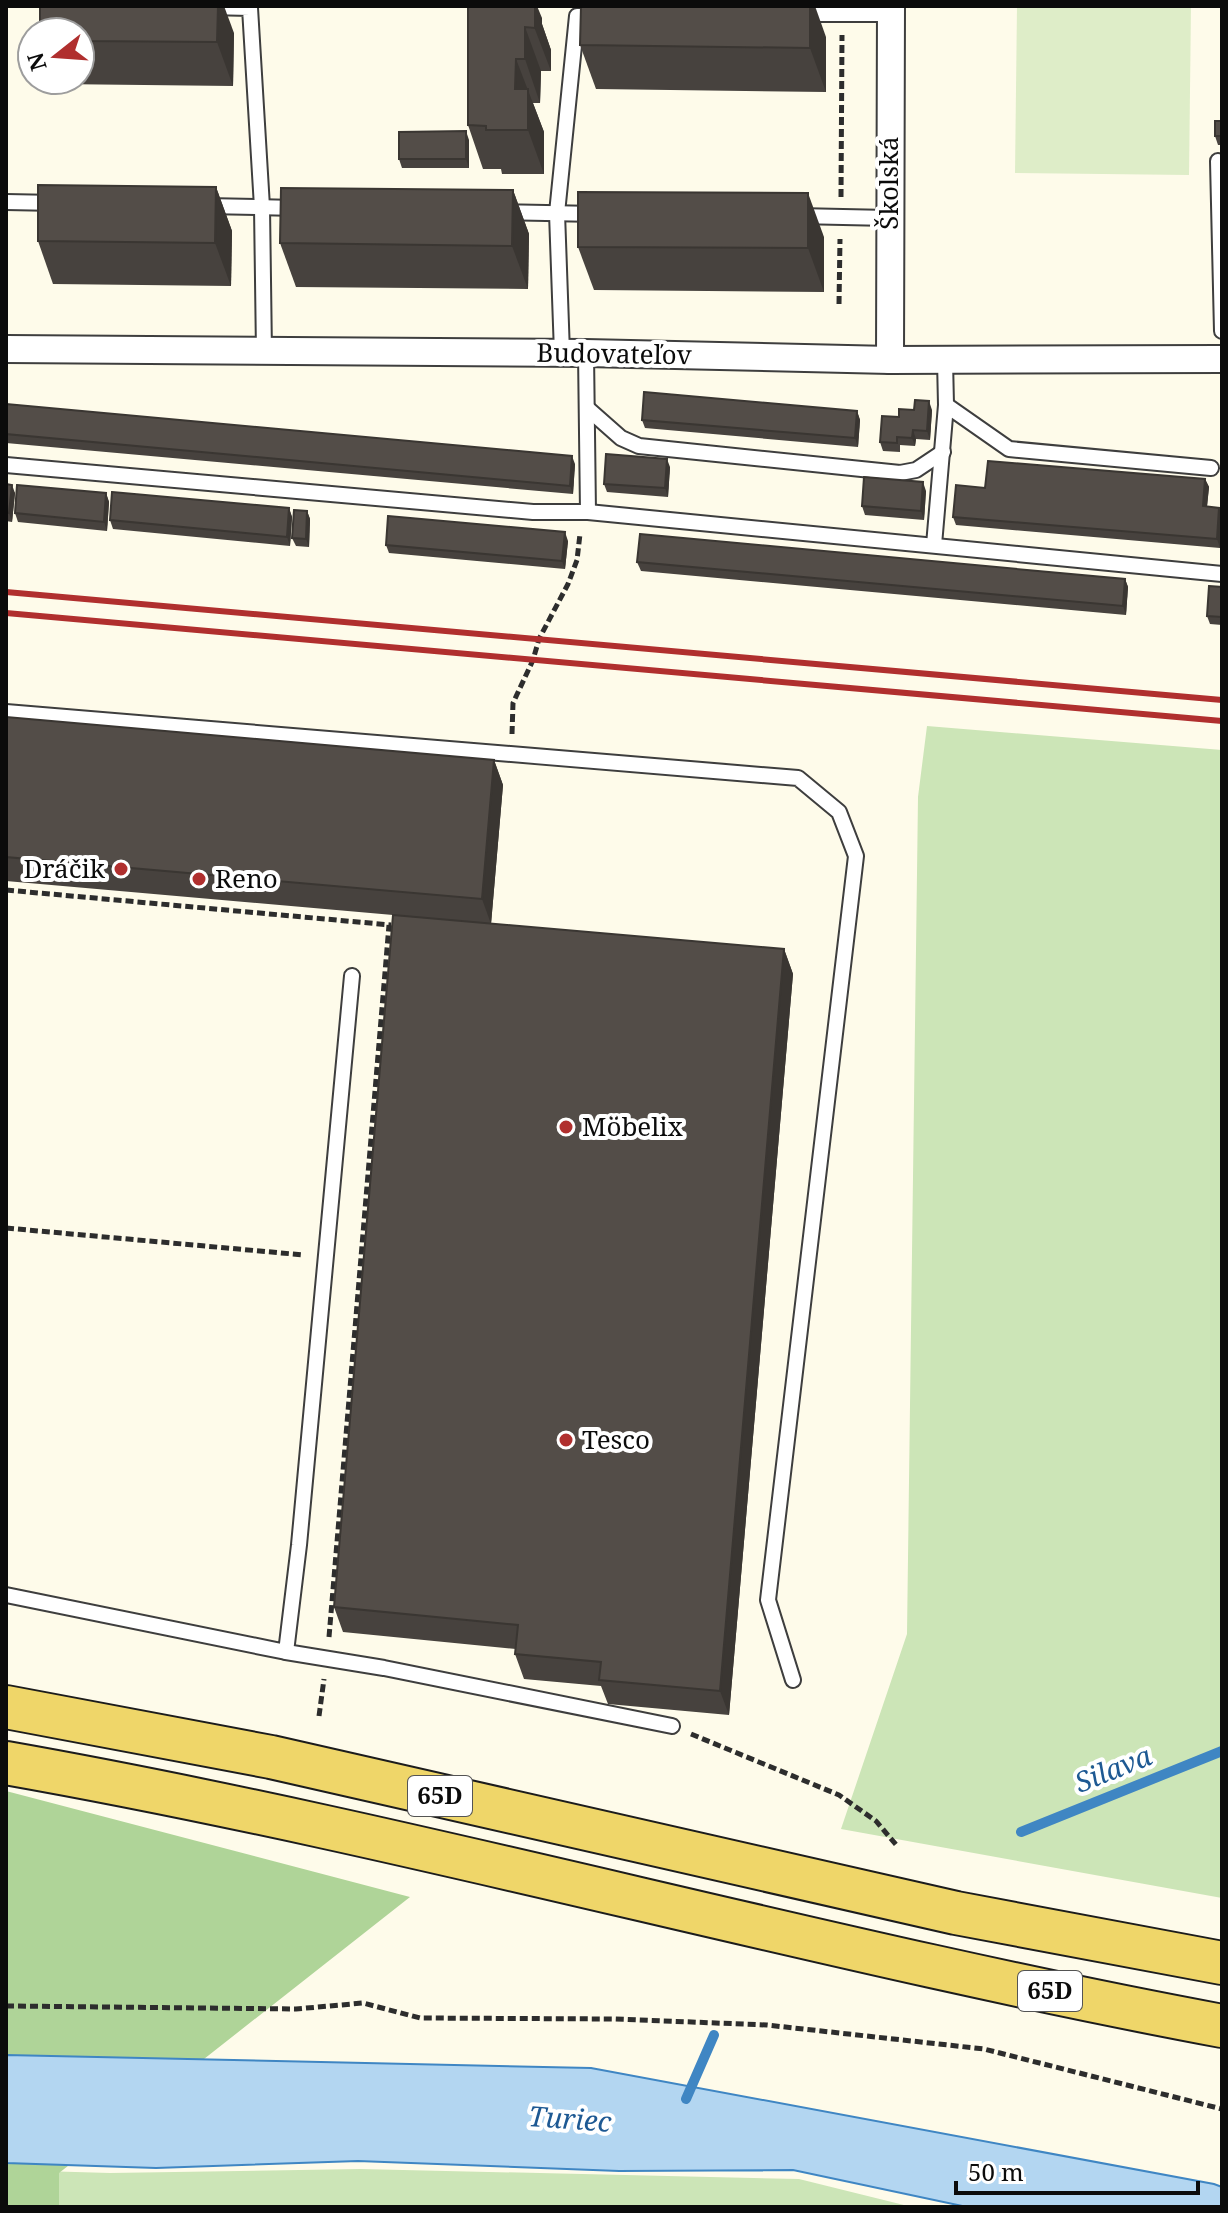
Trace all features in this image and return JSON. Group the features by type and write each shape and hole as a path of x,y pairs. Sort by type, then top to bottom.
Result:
{"main road":[{"name":"65D","path":"6,1707 271,1757 956,1913 1222,1963"},
{"name":"65D","path":"6,1763 252,1811 792,1935 1222,2026"}],"street":[{"name":"Školská","path":"890,360 891,10"},
{"name":"Budovateľov","path":"6,349 574,353 890,360 1222,359"}],"lane":[{"path":"191,7 250,8 262,207 264,353"},
{"path":"780,14 891,10"},
{"path":"588,512 587,408 574,353 557,213 577,16 608,16"},
{"path":"1218,161 1222,331"},
{"path":"6,202 70,203"},
{"path":"198,206 308,208"},
{"path":"479,212 620,214"},
{"path":"778,216 889,218"},
{"path":"934,545 946,405 945,360"},
{"path":"946,405 1009,449 1211,468"},
{"path":"587,408 621,438 639,446 900,473 916,470 943,452"},
{"path":"6,465 533,512 588,512 1222,574"},
{"path":"6,712 798,778 839,812 856,856 768,1600 793,1680"},
{"path":"286,1652 299,1545 352,976"},
{"path":"6,1595 672,1726"}],"path":[{"path":"839,304 843,14"},
{"path":"512,755 513,703 539,639 568,584 577,560 581,528 588,512"},
{"path":"6,890 405,926"},
{"path":"319,1716 327,1659 389,925"},
{"path":"6,1228 361,1260"},
{"path":"672,1726 839,1795 876,1821 898,1847"},
{"path":"6,2006 296,2009 363,2003 420,2018 600,2019 767,2025 984,2049 1222,2109"}],"green space":[{"path":"1017,6 1191,6 1189,175 1015,173"},
{"path":"927,726 1222,750 1222,1898 841,1829 907,1634 918,797"},
{"path":"6,1791 410,1897 59,2173 59,2207 6,2207"},
{"path":"360,2169 799,2179 912,2207 6,2207 6,2170 110,2173"}],"water":[{"name":"Turiec","path":"6,2055 591,2068 1214,2184 1222,2187 1222,2207 967,2207 793,2170 619,2171 358,2161 156,2168 6,2163"}],"building":[{"path":"40,6 218,6 217,42 96,41 96,16 40,16"},
{"path":"468,6 535,6 535,28 525,27 525,59 516,59 515,89 528,89 528,130 486,130 486,126 468,125"},
{"path":"581,6 810,6 810,48 580,45"},
{"path":"1215,121 1222,121 1222,136 1215,136"},
{"path":"466,131 466,159 399,159 399,132"},
{"path":"38,185 216,187 215,243 38,241"},
{"path":"281,188 513,190 512,246 280,243"},
{"path":"578,192 808,193 808,248 578,247"},
{"path":"644,392 857,411 855,438 642,420"},
{"path":"915,400 929,401 927,431 913,430 912,438 897,437 897,443 880,442 882,416 899,417 899,409 914,410"},
{"path":"6,404 572,456 570,486 6,434"},
{"path":"606,454 667,459 665,488 604,484"},
{"path":"988,461 1205,479 1203,506 1219,508 1217,539 953,517 956,485 985,488"},
{"path":"864,477 923,482 921,511 862,506"},
{"path":"6,484 12,485 9,513 6,513"},
{"path":"17,485 106,493 104,522 15,513"},
{"path":"112,492 289,508 287,537 110,520"},
{"path":"294,510 307,511 306,539 292,538"},
{"path":"388,516 565,532 562,561 386,545"},
{"path":"640,534 1125,579 1123,606 637,562"},
{"path":"1209,586 1222,587 1222,617 1207,616"},
{"path":"6,717 494,760 482,899 6,857"},
{"path":"393,915 784,949 720,1691 599,1680 601,1662 515,1654 518,1625 334,1607"}],"waterway":[{"name":"Silava","path":"1021,1832 1222,1751"},
{"name":"Silava","path":"686,2099 714,2035"}],"railway":[{"path":"6,592 1222,700"},
{"path":"6,613 1222,721"}],"place":[{"name":"Dráčik","path":"121,869"},
{"name":"Reno","path":"199,879"},
{"name":"Möbelix","path":"566,1127"},
{"name":"Tesco","path":"566,1440"}]}
